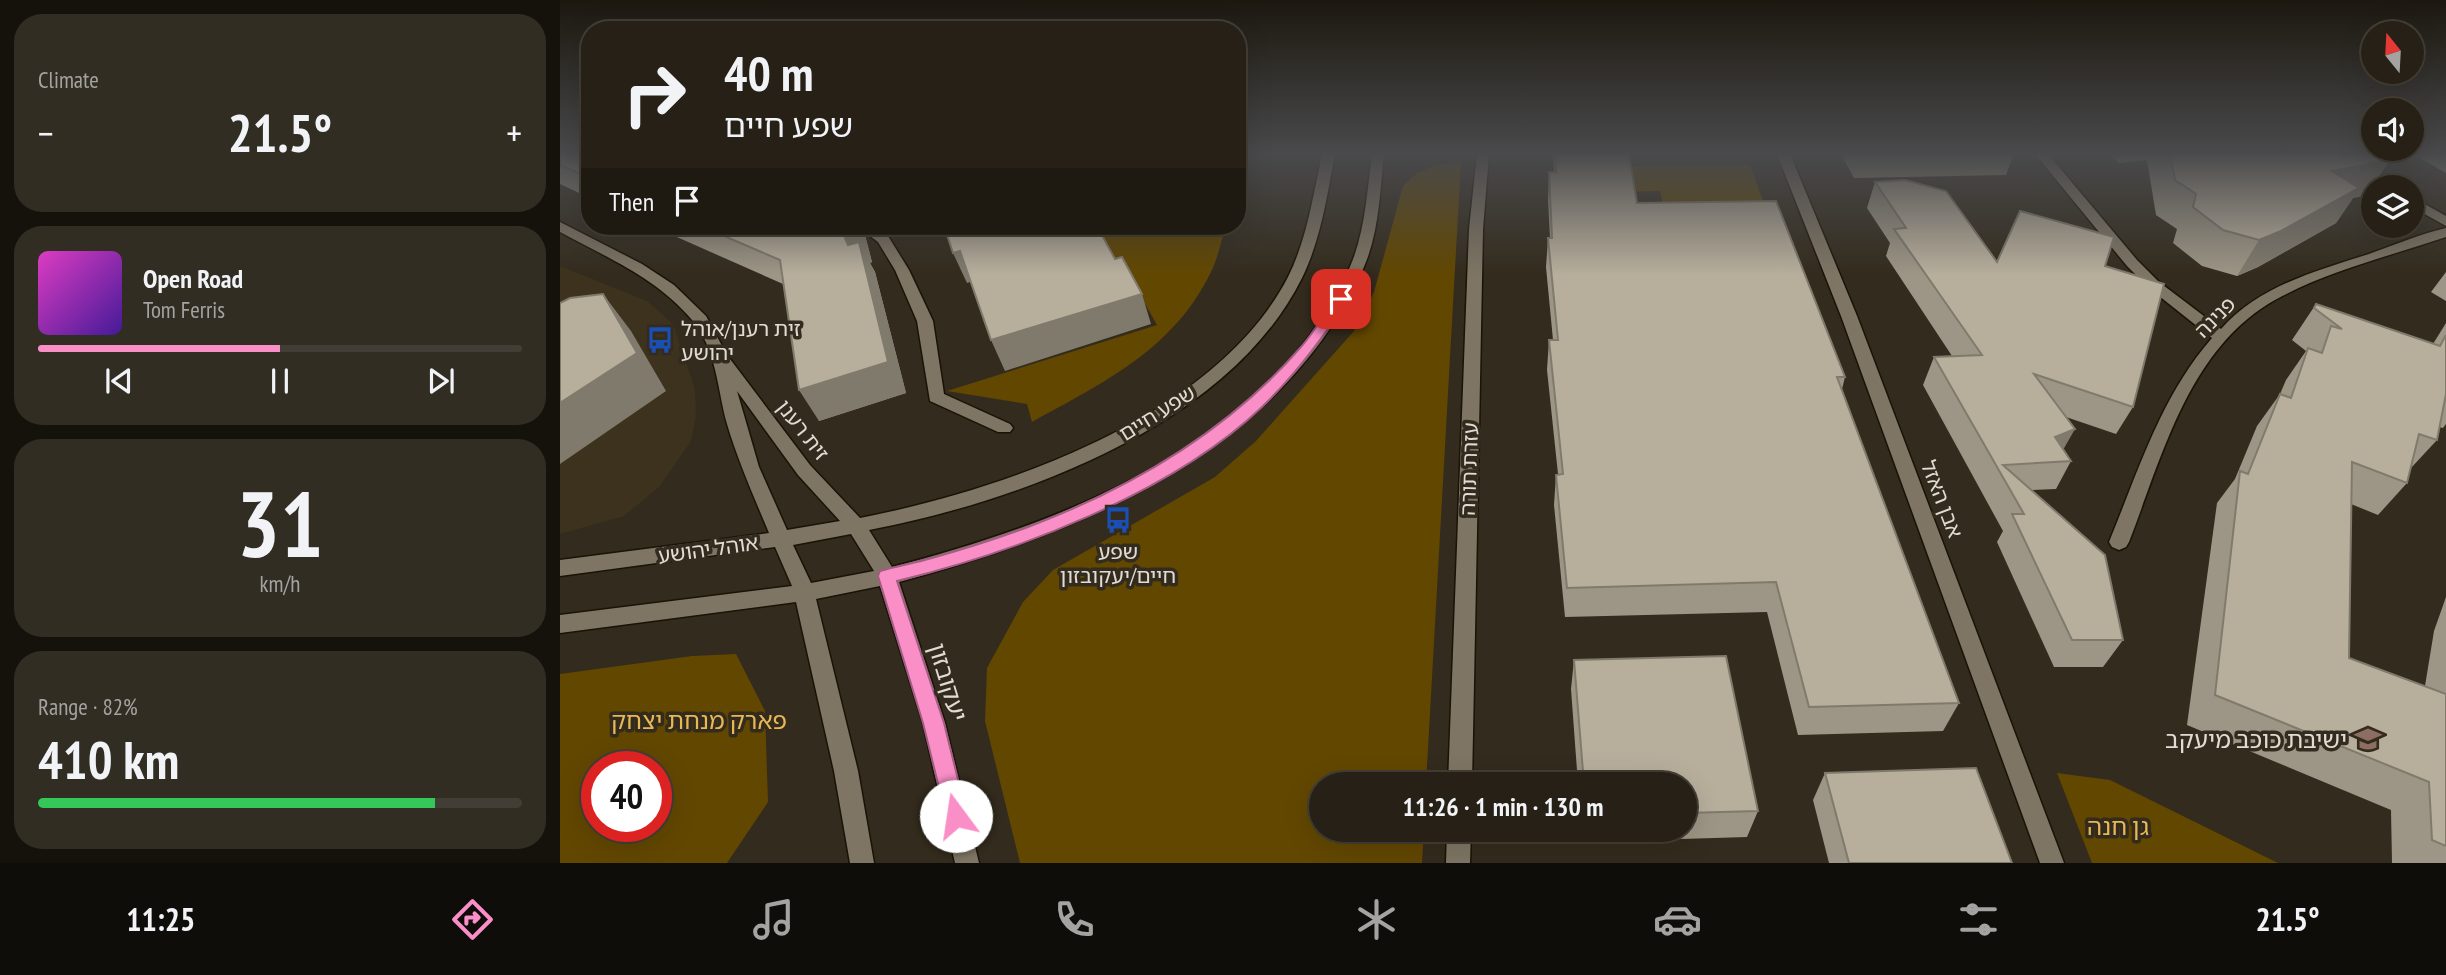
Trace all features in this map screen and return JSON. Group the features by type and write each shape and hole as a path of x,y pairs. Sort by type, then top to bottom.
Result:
{"street":[{"name":"שפע חיים","path":"855,526 958,501 1023,481 1081,457 1136,429 1185,398 1224,367 1255,336 1295,276 1309,242 1320,194"},
{"path":"560,624 804,591 931,566 1034,531 1130,488 1181,460 1222,432 1257,403 1307,350 1329,321 1351,280 1365,241 1372,194"},
{"name":"עזרת תורה","path":"1460,772 1476,243 1480,194"},
{"name":"אבן האזל","path":"1799,194 1849,316 2052,863"},
{"path":"2075,194 2154,285 2221,337"},
{"path":"2424,208 2446,222"},
{"name":"זית רענן","path":"560,226 637,267 669,288 700,318 720,357 804,470 855,526"},
{"name":"פנינה","path":"2119,542 2178,396 2221,337 2237,320 2269,297 2309,279 2446,232"},
{"path":"877,235 883,239 902,270 925,321 936,397 1004,428"},
{"name":"זית רענן","path":"720,357 735,421 750,467 783,539"},
{"name":"אוהל יהושע","path":"560,569 783,539 855,526"},
{"name":"יעקובזון","path":"855,526 887,576 934,723 967,863"},
{"path":"783,539 804,591 846,771 862,863"},
{"path":"1458,863 1459,842"}],"shaded area":[{"path":"560,266 647,301 673,324 695,389 696,415 691,441 659,487 624,516 560,534"}],"green space":[{"path":"1401,194 1459,194 1427,772 1309,772 1309,842 1423,842 1422,863 1020,863 985,721 987,668 1023,602 1053,570 1215,477 1256,441 1354,331 1374,292"},
{"path":"1661,194 1761,194 1771,223 1668,224"},
{"path":"1100,235 1224,235 1211,272 1177,323 1134,361 1085,393 1032,422 1027,404 947,391 1157,325 1135,286 1122,278"},
{"name":"פארק מנחת יצחק","path":"736,654 765,711 768,802 727,863 560,863 560,674 692,656"},
{"name":"גן חנה","path":"2057,773 2110,780 2278,863 2092,863"}],"building":[{"path":"1550,194 1636,194 1637,203 1776,201 1845,377 1837,377 1959,703 1809,707 1776,582 1567,588 1556,475 1563,474 1549,340 1558,340 1548,238 1552,238"},
{"path":"1883,194 1948,194 1997,262 2020,211 2114,237 2105,266 2164,284 2133,407 2034,374 2075,429 2055,437 2071,461 2003,465 2105,555 2123,640 2072,640 2012,514 2024,514 1934,357 1982,355 1894,229 1906,228"},
{"path":"2196,194 2348,194 2259,240 2223,230 2193,207"},
{"path":"722,235 850,235 845,238 848,245 859,242 888,362 799,390 780,260"},
{"path":"947,235 1102,235 1115,259 1122,257 1142,294 991,340 960,251 953,253"},
{"path":"603,294 637,353 560,403 560,303 570,298"},
{"path":"2316,304 2440,346 2446,335 2446,394 2437,440 2419,434 2407,483 2352,462 2349,658 2446,694 2446,846 2432,840 2429,782 2215,695 2240,471 2248,474 2280,394 2291,398 2308,348 2322,353 2331,326 2342,329 2314,308"},
{"path":"1726,656 1758,811 1697,813 1697,772 1583,772 1574,660"},
{"path":"1976,768 2012,863 1849,863 1825,773"}],"place":[{"name":"זית רענן/אוהל יהושע","path":"660,340"},
{"name":"שפע חיים/יעקובזון","path":"1118,520"},
{"name":"ישיבת כוכב מיעקב","path":"2368,739"}],"route":[{"path":"956,816 934,723 887,576 931,566 1034,531 1130,488 1181,460 1222,432 1284,376 1329,321 1341,299"}]}
